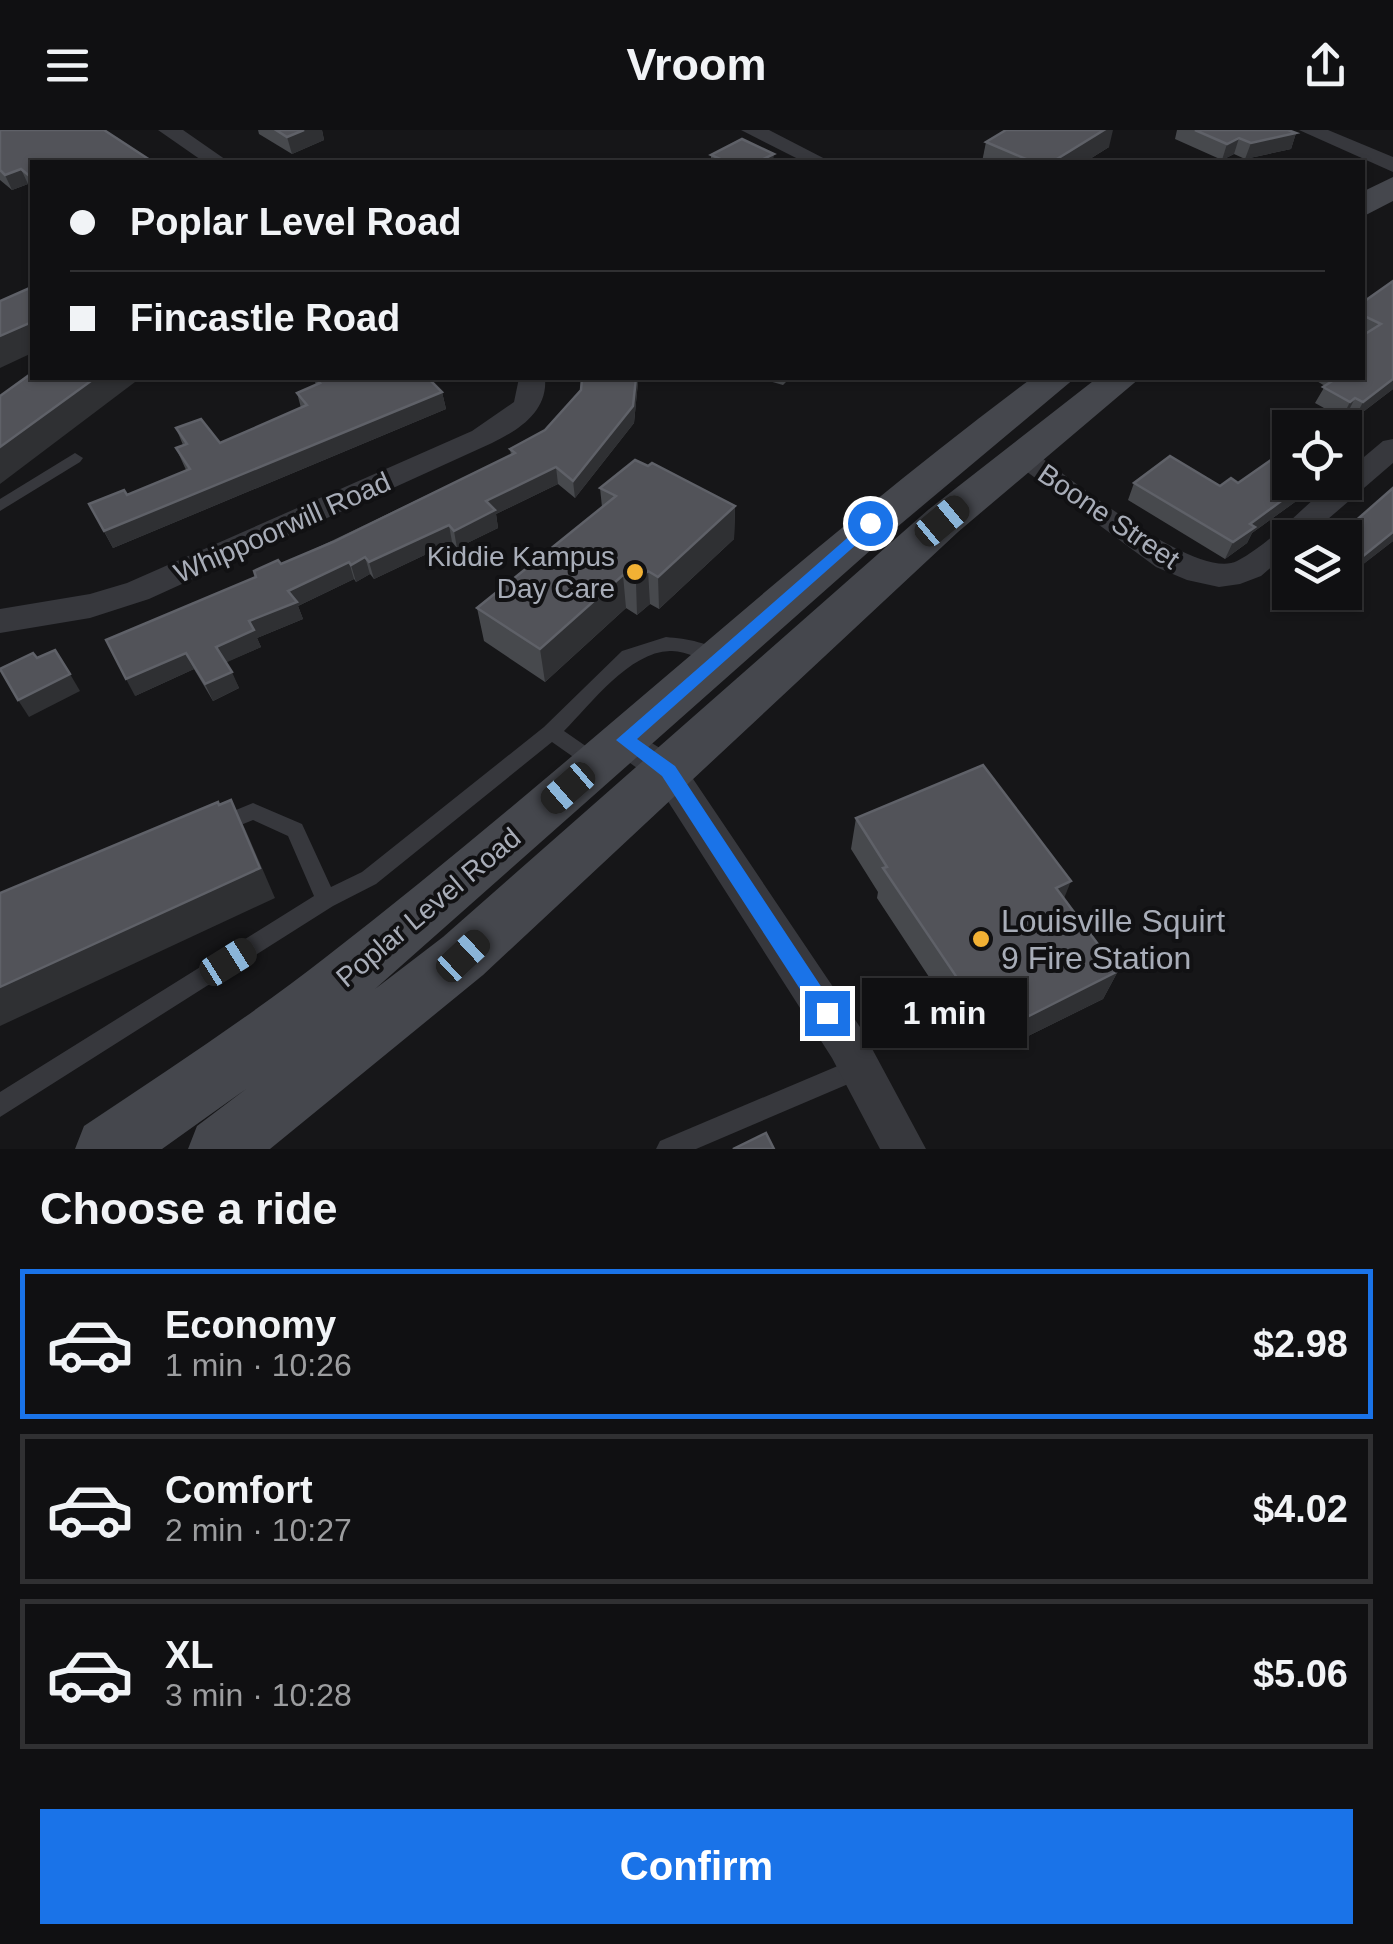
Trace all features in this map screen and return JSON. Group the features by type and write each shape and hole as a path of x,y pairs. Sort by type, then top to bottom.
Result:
{"main road":[{"path":"1365,201 1385,167"},
{"name":"Poplar Level Road","path":"107,1149 241,1058 348,975 938,467 1053,380"},
{"name":"Poplar Level Road","path":"220,1149 463,956 914,546 1020,456 1118,380"}],"street":[{"path":"169,130 215,160"},
{"path":"752,130 816,160"},
{"path":"1310,130 1385,167"},
{"name":"Whippoorwill Road","path":"0,621 90,606 211,560 504,426 529,401 533,380"},
{"name":"Boone Street","path":"1020,456 1168,559 1188,570 1228,576 1250,568 1390,457"},
{"path":"610,752 668,771 859,1068 904,1149"}],"lane":[{"path":"0,506 75,458"},
{"path":"0,1105 326,900 369,878 551,732 628,656 645,648 690,646 718,657"},
{"path":"551,732 610,752"},
{"path":"199,834 253,811 295,830 326,900"},
{"path":"668,1149 859,1068"}],"building":[{"path":"0,130 104,130 150,160 30,160 30,176 21,169 5,175 0,170"},
{"path":"276,130 304,130 287,137"},
{"path":"1006,130 1104,130 1055,160 1028,160 986,142"},
{"path":"1195,130 1296,133 1251,143 1239,138 1227,144"},
{"path":"742,139 774,154 761,160 722,160 711,155"},
{"path":"1393,281 1393,379 1363,402 1355,398 1350,402 1323,387 1334,380 1365,380 1365,334 1381,324 1365,316 1365,301"},
{"path":"30,288 30,323 0,336 0,301"},
{"path":"30,374 30,380 92,380 0,447 0,396"},
{"path":"317,380 430,380 442,392 104,531 89,504 124,490 127,495 190,469 176,448 187,444 176,428 201,419 220,443 307,405 297,393 320,383"},
{"path":"582,380 636,380 633,406 573,481 556,467 486,501 495,510 454,531 449,525 369,562 365,557 351,565 349,562 288,591 297,602 249,621 254,630 216,647 232,672 205,684 186,653 126,679 106,640 256,577 254,571 278,560 281,564 333,542 515,453 510,449 545,430 581,390"},
{"path":"1170,456 1220,486 1231,478 1238,483 1272,459 1272,500 1283,500 1233,542 1134,483"},
{"path":"635,460 648,466 652,463 735,506 658,577 648,571 636,582 623,575 540,649 477,608 616,496 600,488"},
{"path":"1393,488 1393,532 1362,557 1362,520 1357,520"},
{"path":"55,650 70,674 18,700 0,669 33,653 37,658"},
{"name":"Louisville Squirt 9 Fire Station","path":"983,765 1071,881 1056,888 1118,971 1029,1016 1017,998 1000,1007 986,985 968,994 883,868 887,867 856,818"},
{"path":"231,800 260,868 0,987 0,893"},
{"path":"766,1133 774,1149 733,1149"}],"place":[{"name":"Kiddie Kampus Day Care","path":"635,572"},
{"name":"Louisville Squirt 9 Fire Station","path":"981,939"}],"route":[{"path":"827,1013 668,771 624,740 870,523"}]}
